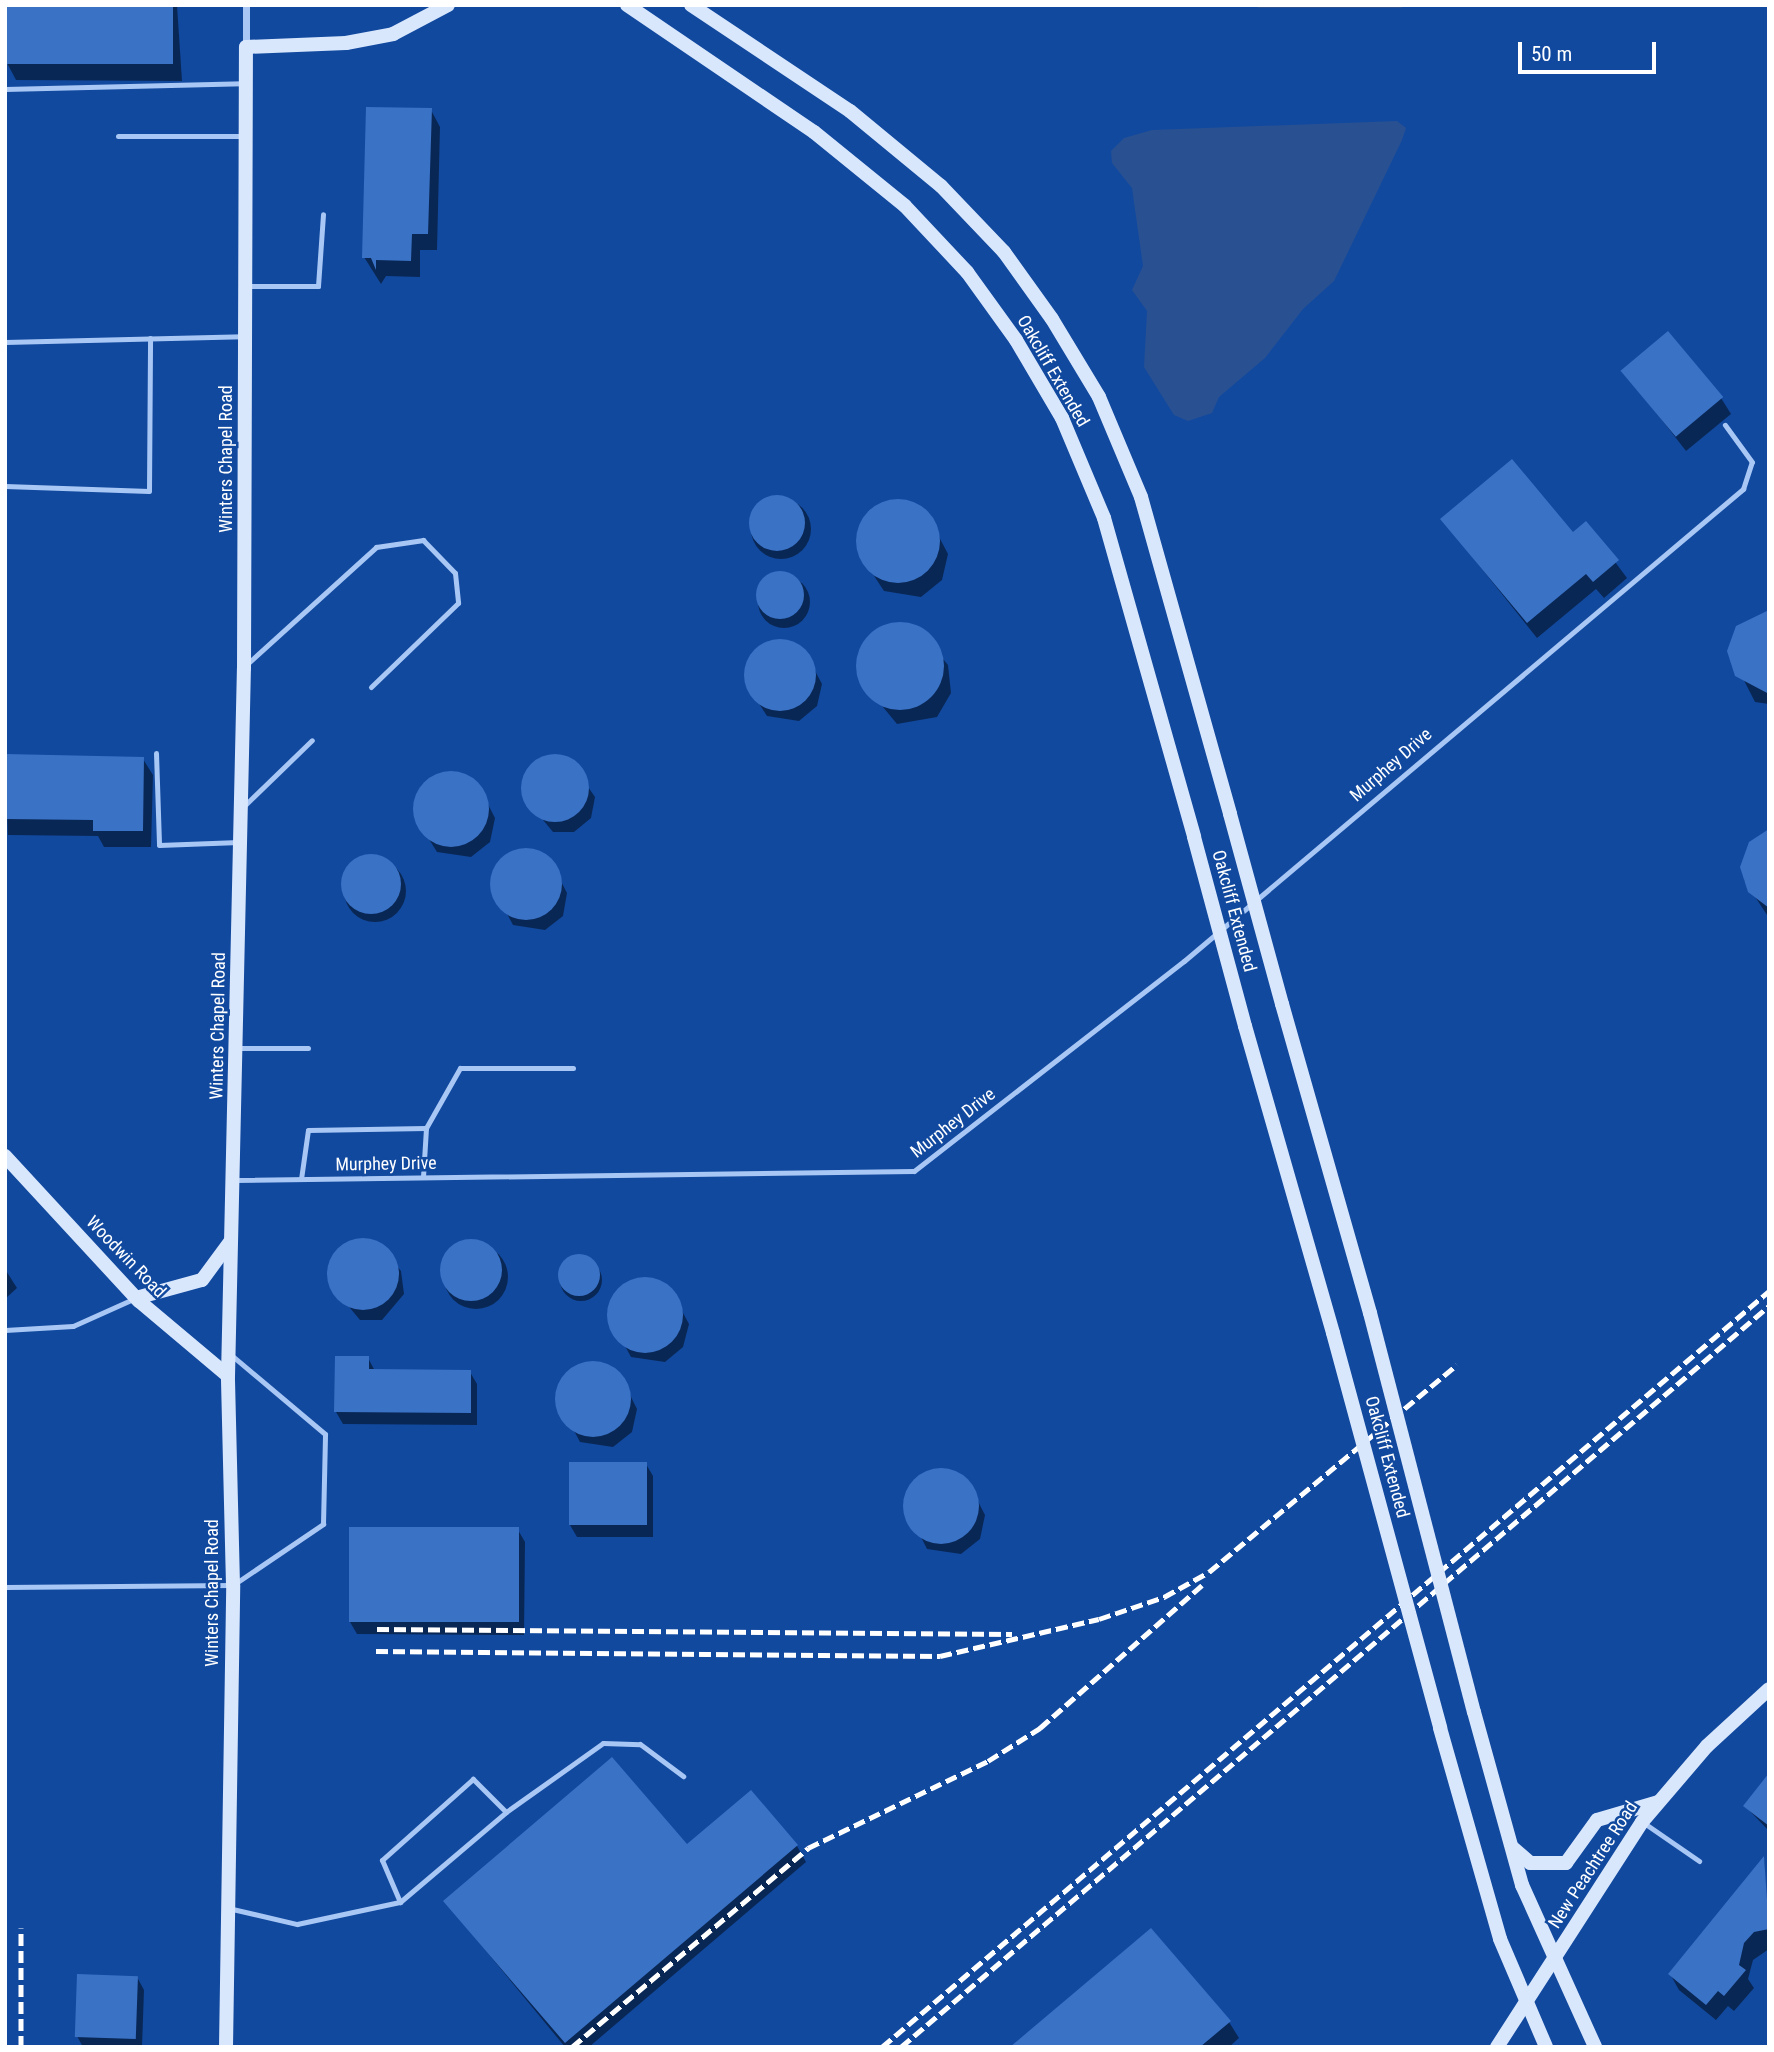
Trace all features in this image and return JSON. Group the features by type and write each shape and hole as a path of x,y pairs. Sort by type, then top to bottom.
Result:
{"main road":[{"path":"246,47 346,43 393,34 449,5"},
{"name":"Oakcliff Extended","path":"626,5 814,132 905,206 967,272 1016,340 1062,418 1104,518 1500,1939 1546,2047"},
{"name":"Oakcliff Extended","path":"691,5 850,111 941,186 1004,251 1052,319 1098,397 1141,497 1370,1312 1511,1846 1554,1960 1595,2047"},
{"name":"Winters Chapel Road","path":"226,2047 233,1585 228,1353 235,1180 244,667 246,47"},
{"name":"Woodwin Road","path":"5,1156 136,1298 228,1376"},
{"path":"136,1298 211,1275 233,1238"},
{"name":"New Peachtree Road","path":"1497,2047 1642,1822 1769,1689"},
{"path":"1511,1846 1530,1863 1566,1863 1597,1820 1659,1802"}],"street":[{"name":"Winters Chapel Road","path":"246,5 246,47"}],"lane":[{"path":"5,89 246,83"},
{"path":"118,136 246,136"},
{"path":"245,286 318,286 323,214"},
{"path":"5,342 246,336"},
{"path":"5,486 149,491 150,338"},
{"name":"Murphey Drive","path":"235,1180 914,1171 1184,961 1742,489 1752,462 1725,425"},
{"path":"244,667 376,547 423,540 454,573 458,603 371,687"},
{"path":"240,810 312,740"},
{"path":"156,752 159,845 239,842"},
{"path":"237,1048 308,1048"},
{"path":"423,1177 426,1128 460,1069 573,1069"},
{"path":"301,1179 308,1130 426,1128"},
{"path":"5,1330 73,1326 136,1298"},
{"path":"5,1587 233,1585 323,1524 324,1434 228,1353"},
{"path":"228,1908 297,1924 400,1902 506,1812 603,1743 640,1744 683,1776"},
{"path":"400,1902 382,1860 473,1779 506,1812"},
{"path":"1642,1822 1699,1861"}],"water":[{"path":"1397,121 1406,128 1402,140 1334,281 1303,309 1265,358 1219,397 1212,413 1188,421 1174,415 1144,367 1147,311 1132,290 1143,266 1132,188 1112,163 1111,151 1124,138 1152,130"}],"building":[{"path":"5,5 173,5 173,64 5,64"},
{"path":"366,107 432,108 428,234 412,234 411,261 376,260 376,270 371,258 362,258"},
{"path":"1668,331 1723,397 1676,437 1621,371"},
{"path":"1512,459 1573,532 1586,521 1619,560 1593,582 1586,574 1527,623 1440,519"},
{"path":"772,495 782,495 797,503 803,512 803,534 797,543 782,551 772,551 754,539 749,528 749,518 761,500"},
{"path":"898,499 921,506 933,518 940,541 933,564 921,576 898,583 875,576 863,564 856,541 863,518 875,506"},
{"path":"780,571 797,578 804,595 797,612 780,619 763,612 756,595 763,578"},
{"path":"1769,610 1769,694 1735,676 1727,651 1736,626"},
{"path":"900,622 917,626 931,635 940,649 944,666 940,683 931,697 917,706 900,710 883,706 869,697 860,683 856,666 860,649 869,635 883,626"},
{"path":"780,639 800,645 810,655 816,675 810,695 800,705 780,711 760,705 750,695 744,675 750,655 760,645"},
{"path":"5,754 144,757 143,831 93,831 93,820 5,819"},
{"path":"562,754 583,769 589,781 587,801 579,812 562,822 548,822 531,812 523,801 521,781 531,764 542,756"},
{"path":"451,771 465,774 478,782 486,795 489,809 486,823 478,836 465,844 451,847 437,844 424,836 416,823 413,809 416,795 424,782 437,774"},
{"path":"1769,829 1769,908 1748,892 1740,867 1749,842"},
{"path":"526,848 546,854 556,864 562,884 556,904 546,914 526,920 506,914 496,904 490,884 496,864 506,854"},
{"path":"371,854 392,863 401,884 392,905 371,914 350,905 341,884 350,863"},
{"path":"363,1238 383,1244 393,1254 399,1274 393,1294 383,1304 363,1310 343,1304 333,1294 327,1274 333,1254 343,1244"},
{"path":"471,1239 483,1241 493,1248 500,1258 500,1282 493,1292 483,1299 471,1301 459,1299 449,1292 442,1282 440,1270 442,1258 449,1248 459,1241"},
{"path":"579,1254 594,1260 600,1275 594,1290 579,1296 564,1290 558,1275 564,1260"},
{"path":"645,1277 659,1280 672,1288 680,1301 683,1315 680,1329 672,1342 659,1350 645,1353 631,1350 618,1342 610,1329 607,1315 610,1301 618,1288 631,1280"},
{"path":"335,1356 369,1356 369,1369 471,1370 471,1413 334,1412"},
{"path":"593,1361 607,1364 620,1372 628,1385 631,1399 628,1413 620,1426 607,1434 593,1437 579,1434 566,1426 558,1413 555,1399 558,1385 566,1372 579,1364"},
{"path":"569,1462 647,1462 647,1525 569,1525"},
{"path":"941,1468 955,1471 968,1479 976,1492 979,1506 976,1520 968,1533 955,1541 941,1544 927,1541 914,1533 906,1520 903,1506 906,1492 914,1479 927,1471"},
{"path":"349,1527 519,1527 519,1622 349,1622"},
{"path":"612,1757 687,1844 751,1790 798,1845 565,2043 443,1901"},
{"path":"1769,1773 1769,1826 1743,1806"},
{"path":"1764,1856 1769,1929 1754,1932 1744,1943 1739,1965 1746,1970 1724,1996 1718,1991 1706,2005 1668,1974"},
{"path":"1151,1928 1231,2021 1200,2047 1010,2047"},
{"path":"77,1974 138,1976 136,2039 75,2037"}],"waterway":[{"path":"1259,5 1400,5"}],"railway":[{"path":"882,2047 1769,1291"},
{"path":"901,2047 1769,1306"},
{"path":"376,1651 940,1656 1099,1619 1164,1597 1209,1572 1457,1365"},
{"path":"572,2047 808,1848 988,1761 1040,1728 1202,1585"},
{"path":"377,1629 1012,1634"},
{"path":"21,1928 21,2047"}]}
